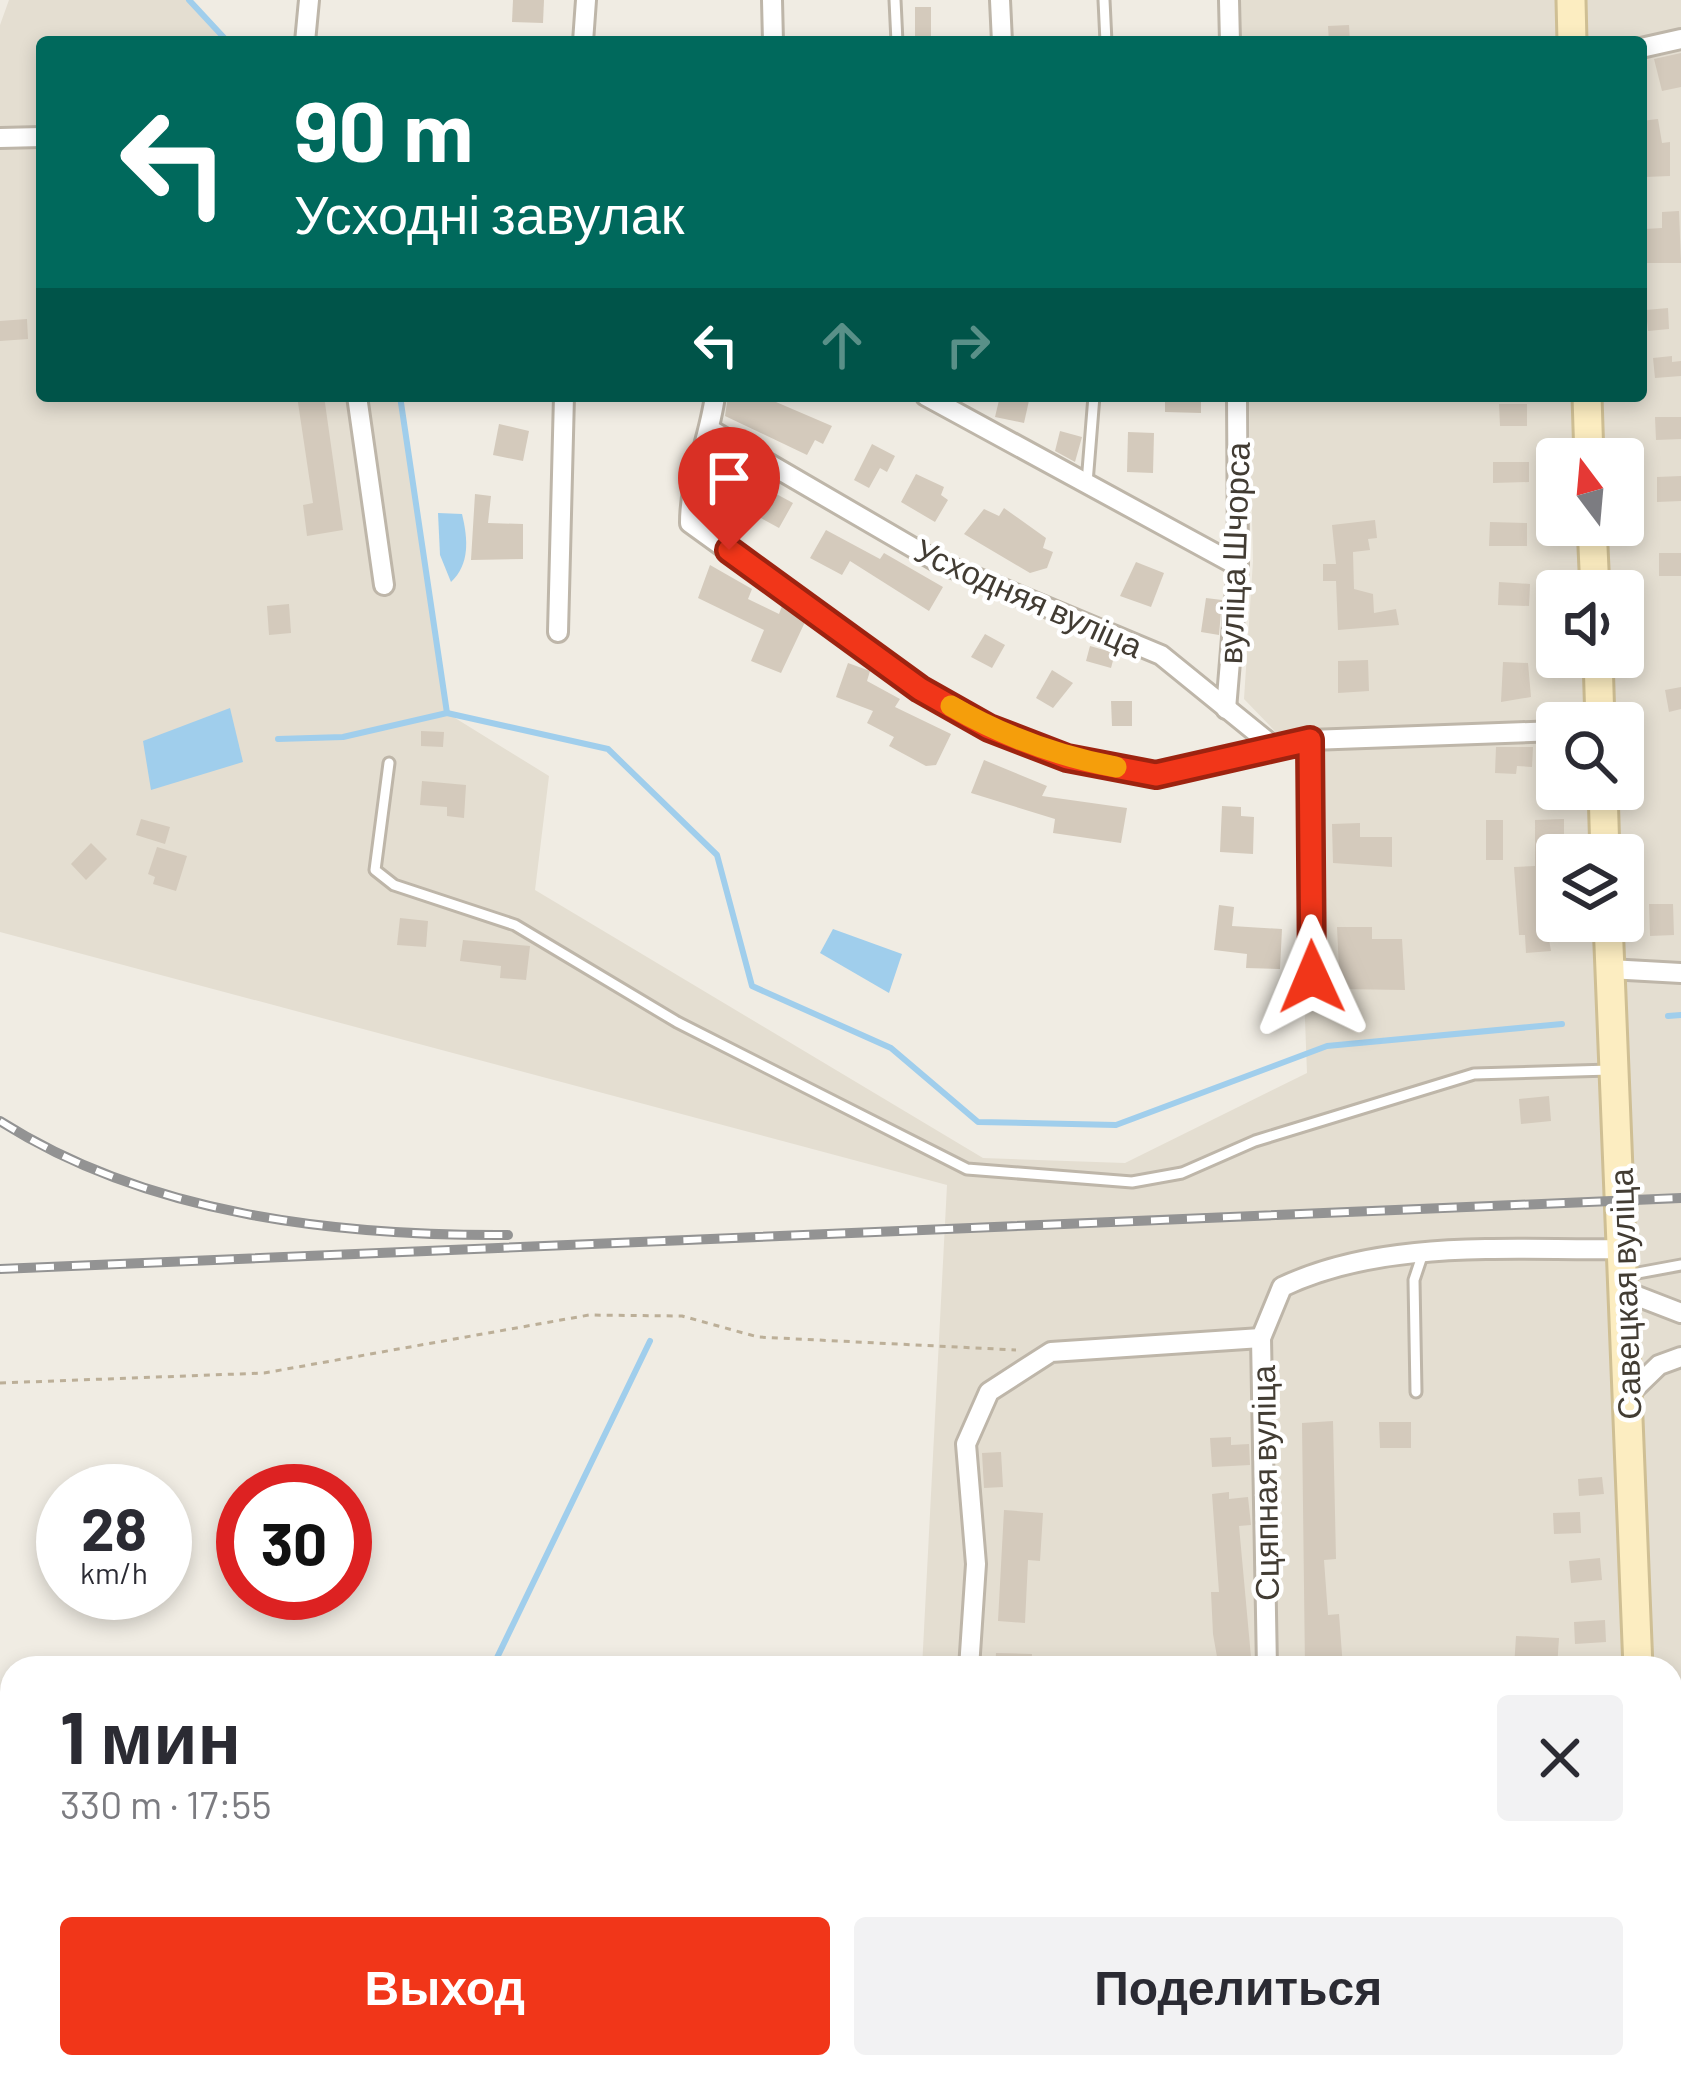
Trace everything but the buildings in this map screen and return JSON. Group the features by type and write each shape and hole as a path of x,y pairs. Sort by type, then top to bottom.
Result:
{"main road":[{"path":"1571,0 1572,36"},
{"path":"1587,402 1588,438"},
{"name":"Савецкая вуліца","path":"1609,942 1638,1656"}],"street":[{"path":"306,36 309,0"},
{"path":"583,36 586,0"},
{"path":"772,0 773,36"},
{"path":"1000,0 1002,36"},
{"path":"1229,0 1230,36"},
{"path":"1647,47 1681,39"},
{"path":"0,138 36,137"},
{"path":"358,402 384,586"},
{"path":"558,632 564,402"},
{"path":"715,402 690,484 690,523 920,689 1008,735 1067,758 1156,775 1310,740 1536,732"},
{"name":"вуліца Шчорса","path":"1226,709 1238,566 1237,402"},
{"path":"965,405 1087,483 1238,566"},
{"name":"Усходняя вуліца","path":"710,430 936,562 1161,655 1273,746"},
{"path":"1310,740 1312,977"},
{"path":"1610,969 1681,973"},
{"name":"Сцяпная вуліца","path":"1267,1656 1261,1338 1282,1287 1322,1268 1424,1253 1624,1272"},
{"path":"1624,1272 1681,1313"},
{"path":"970,1656 976,1564 966,1444 989,1392 1051,1352 1261,1338"},
{"path":"1628,1395 1659,1365 1681,1357"}],"lane":[{"path":"896,0 898,36"},
{"path":"1104,0 1106,36"},
{"path":"1087,483 1094,402"},
{"path":"388,763 375,870 394,886 515,925 677,1022 967,1169 1132,1183 1182,1172 1255,1141 1474,1074 1616,1070"},
{"path":"1655,972 1681,959"},
{"path":"1417,1392 1414,1280 1424,1253"},
{"path":"1624,1272 1681,1265"}],"path":[{"path":"0,1383 264,1373 589,1315 682,1316 758,1337 1051,1352"}],"shaded area":[{"path":"9,0 189,0 222,36 36,36 36,402 401,402 447,713 549,776 535,890 983,1158 1125,1163 1307,1073 1295,752 1244,699 1253,561 1249,402 1647,402 1647,36 1239,36 1238,0 1681,0 1681,1656 923,1656 947,1185 0,932 0,25"}],"water":[{"path":"438,513 462,514 464,523 464,559 451,582 440,555"},
{"path":"230,708 243,762 151,790 143,741"},
{"path":"833,929 902,954 889,993 820,953"}],"waterway":[{"path":"189,0 222,36"},
{"path":"401,402 447,713"},
{"path":"278,739 343,737 447,713 608,749 717,855 752,986 891,1048 978,1122 1116,1125 1327,1046 1562,1024"},
{"path":"1668,1016 1681,1015"},
{"path":"498,1656 650,1341"}],"railway":[{"path":"0,1121 118,1179 245,1214 377,1231 508,1235"},
{"path":"0,1269 1681,1198"}],"slow traffic":[{"path":"951,706 989,728 1067,758 1116,767"}],"route":[{"path":"729,550 920,689 989,728 1067,758 1156,775 1310,740 1312,977"}]}
